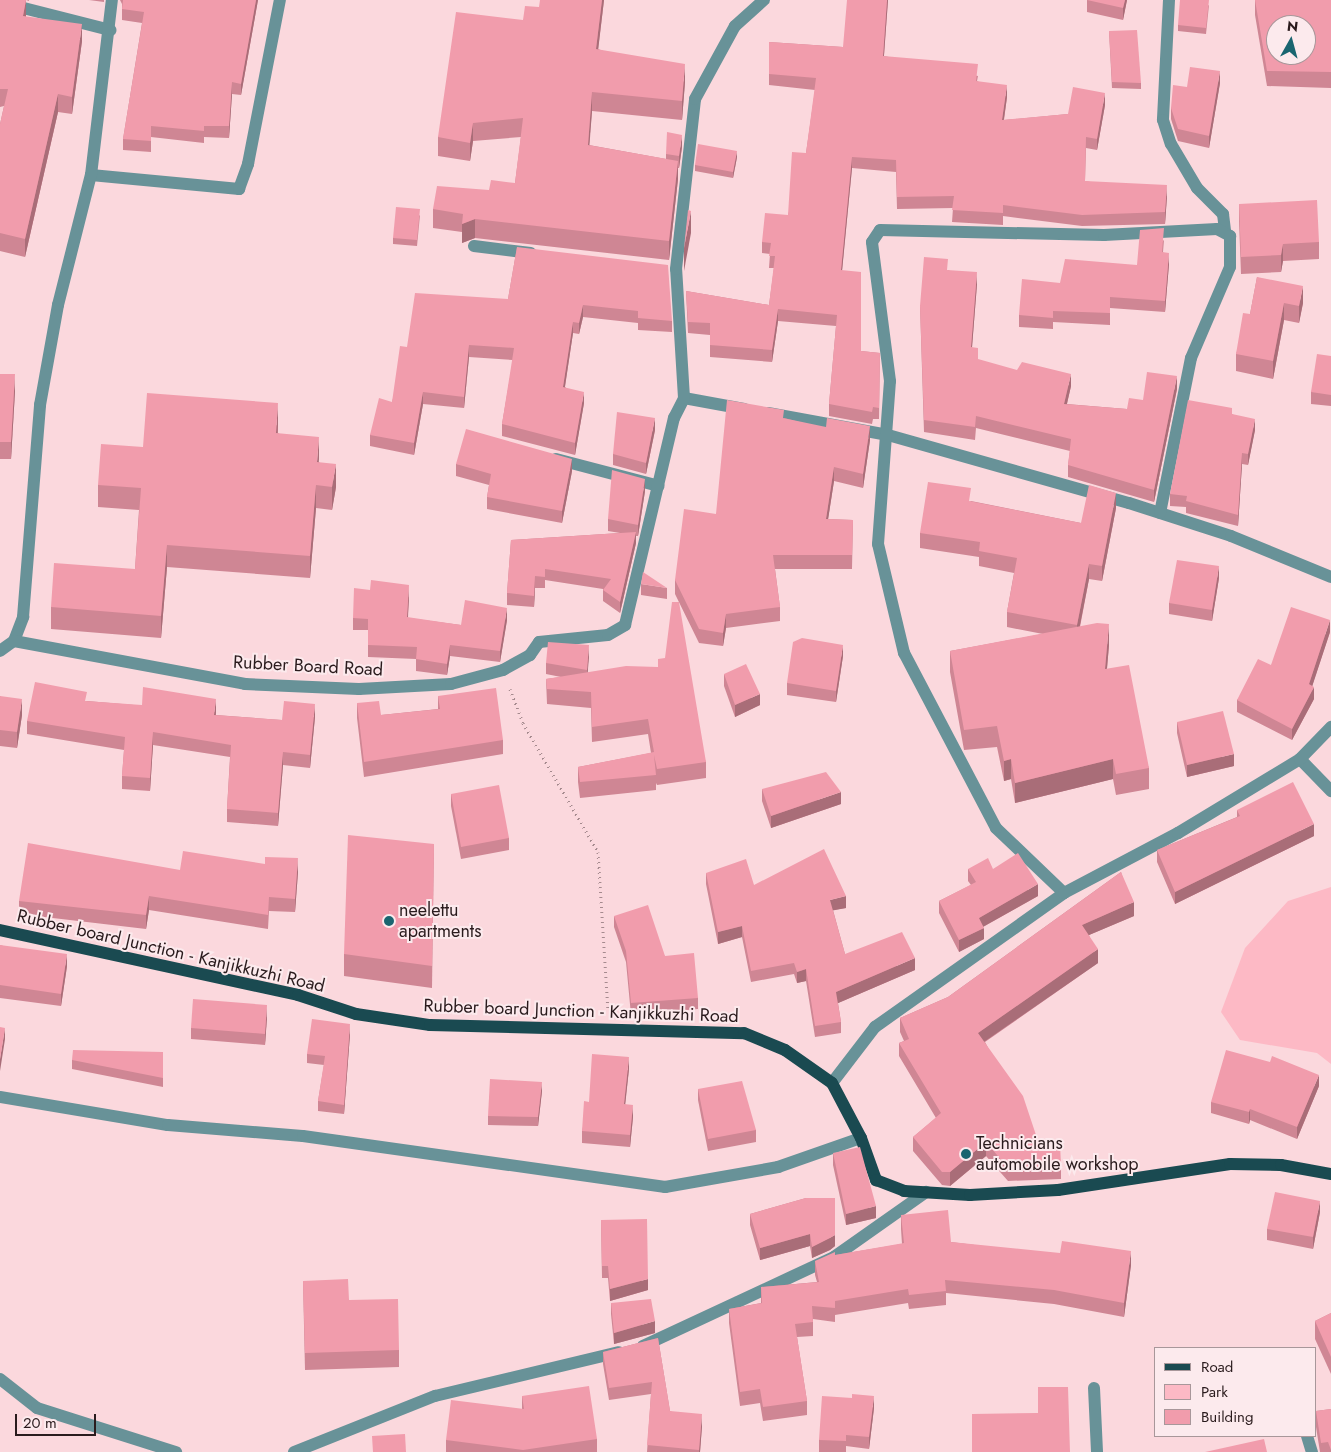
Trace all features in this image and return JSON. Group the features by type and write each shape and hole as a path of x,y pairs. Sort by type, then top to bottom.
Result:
{"main road":[{"name":"Rubber board Junction - Kanjikkuzhi Road","path":"0,930 402,1021 535,1029 609,1027 744,1033 785,1050 832,1083 862,1138 876,1180 904,1191 970,1195 1058,1190 1230,1164 1281,1165 1331,1174"}],"street":[{"path":"0,651 14,641 22,617 40,404 58,305 91,175 110,30 112,0"},
{"path":"91,175 239,189 248,164 280,0"},
{"path":"539,454 659,486 674,418 684,398 671,268 694,99 735,26 764,0"},
{"path":"1160,513 1191,358 1230,267 1230,236 1225,231 1223,214 1197,188 1171,144 1163,120 1169,0"},
{"path":"0,2 110,30"},
{"path":"1064,893 996,828 904,653 878,544 888,435 890,381 872,242 880,230 895,227 1104,235 1225,231"},
{"path":"474,246 541,254"},
{"path":"684,398 888,435 1160,513 1331,578"},
{"name":"Rubber Board Road","path":"14,641 246,684 368,689 451,684 503,670 530,655 539,642 608,635 625,625 659,486"},
{"path":"832,1083 875,1027 1064,893 1178,833 1300,759 1331,727"},
{"path":"1300,759 1331,791"},
{"path":"0,1097 168,1125 303,1136 665,1188 778,1168 862,1138"},
{"path":"294,1452 435,1396 650,1344 834,1256 926,1192"},
{"path":"0,1379 37,1408 176,1452"},
{"path":"1094,1388 1097,1452"},
{"path":"1316,1419 1331,1416"},
{"path":"1307,1437 1312,1452"}],"path":[{"path":"503,670 523,723 598,852 609,1027"}],"green space":[{"path":"1331,887 1331,1064 1317,1053 1240,1040 1221,1012 1245,948 1288,901"}],"building":[{"path":"0,0 26,0 23,16 82,24 72,97 58,94 25,239 0,233 0,124 8,89 0,89"},
{"path":"123,0 256,0 241,84 232,82 229,126 204,126 204,131 151,126 151,141 123,139 144,12 122,9"},
{"path":"540,0 602,0 596,49 685,64 682,101 592,92 588,145 678,161 669,241 475,219 462,224 463,214 433,209 437,186 489,190 491,180 515,183 523,118 473,123 470,143 438,137 456,12 523,20 525,6 539,7"},
{"path":"847,0 887,0 883,56 978,64 976,81 1007,85 1002,120 1068,114 1073,87 1105,93 1097,139 1086,137 1085,181 1167,185 1165,212 1082,215 1003,205 1003,213 952,210 954,196 897,197 896,160 852,157 841,270 861,272 861,351 880,353 879,408 873,407 872,412 829,404 837,315 778,309 772,350 710,345 710,323 688,322 686,291 769,305 775,256 769,256 771,243 762,242 765,213 788,215 792,152 806,153 816,78 769,74 769,42 843,47"},
{"path":"1087,0 1125,0 1123,8"},
{"path":"1180,0 1209,0 1206,28 1178,25"},
{"path":"1255,0 1331,0 1331,72 1267,71"},
{"path":"1137,30 1141,83 1112,82 1109,31"},
{"path":"1190,67 1220,71 1209,136 1178,129 1171,108 1173,85 1187,87"},
{"path":"667,132 682,135 679,156 666,154"},
{"path":"698,144 737,151 733,172 695,165"},
{"path":"1317,200 1319,242 1283,244 1281,255 1241,257 1239,204"},
{"path":"396,207 420,209 417,240 393,238"},
{"path":"688,210 691,211 684,248"},
{"path":"1164,228 1162,252 1169,253 1165,301 1110,297 1110,313 1053,311 1053,318 1019,315 1022,279 1060,283 1065,259 1137,265 1140,230"},
{"path":"517,247 668,265 672,321 638,318 638,311 583,305 579,323 573,322 563,387 584,392 575,443 502,424 514,348 469,345 464,397 423,392 414,443 370,435 379,398 392,402 400,346 407,347 415,293 508,299"},
{"path":"924,257 948,259 947,270 977,272 971,347 978,348 978,359 1017,370 1022,362 1071,374 1064,404 1127,409 1129,398 1143,400 1147,372 1177,376 1154,490 1068,465 1071,439 976,416 975,427 924,420 920,306"},
{"path":"1257,277 1303,286 1299,306 1284,303 1273,361 1236,354 1243,313 1250,314"},
{"path":"1317,354 1331,356 1331,395 1311,392"},
{"path":"0,374 15,374 11,442 0,442"},
{"path":"147,393 278,403 276,433 319,437 317,462 336,464 332,487 316,485 310,556 167,545 161,616 51,607 54,563 135,569 141,488 98,485 101,444 143,447"},
{"path":"727,400 784,410 783,418 826,427 827,418 870,426 863,474 834,467 826,519 853,520 852,555 773,555 780,607 726,614 723,633 699,629 675,580 684,509 716,514"},
{"path":"1188,400 1232,408 1232,414 1255,419 1248,454 1242,453 1238,515 1186,501 1187,496 1170,494"},
{"path":"617,412 655,418 646,463 613,454"},
{"path":"466,429 572,459 562,511 487,497 491,474 456,464"},
{"path":"612,470 645,479 638,525 608,519"},
{"path":"928,482 971,488 969,501 1081,523 1089,485 1116,493 1102,566 1089,564 1077,625 1007,612 1017,558 979,551 980,542 920,533"},
{"path":"636,532 620,602 603,590 611,579 545,569 545,577 535,576 534,596 507,593 511,540"},
{"path":"1177,560 1219,566 1212,610 1169,603"},
{"path":"643,572 667,588 641,584"},
{"path":"371,580 409,585 407,617 461,625 465,600 507,608 500,651 450,645 447,664 416,659 417,647 368,645 368,619 353,618 354,588 370,590"},
{"path":"672,602 679,602 706,762 657,769 654,755 656,775 580,782 578,767 654,752 648,719 592,727 591,692 547,689 546,679 626,666 658,667 658,659 665,658"},
{"path":"1291,607 1330,620 1309,684 1314,687 1292,729 1237,700 1258,659 1271,665"},
{"path":"1097,623 1109,624 1105,669 1129,665 1149,768 1116,774 1113,759 1015,783 1011,759 1004,761 997,726 964,730 950,651"},
{"path":"802,638 843,645 836,691 787,683 793,642"},
{"path":"548,642 589,645 587,670 546,663"},
{"path":"746,664 760,694 735,705 724,674"},
{"path":"35,682 87,692 85,701 142,705 143,687 216,699 214,715 282,720 284,701 315,704 310,755 283,752 278,813 227,809 231,745 153,732 150,778 122,776 125,737 27,721"},
{"path":"496,688 503,740 364,762 357,703 379,701 381,715 440,709 438,696"},
{"path":"0,696 22,699 17,732 0,730"},
{"path":"1223,711 1234,754 1187,765 1177,722"},
{"path":"826,772 841,792 771,816 762,789"},
{"path":"1293,782 1314,824 1175,892 1157,850 1240,816 1237,810"},
{"path":"499,785 509,838 461,847 451,794"},
{"name":"neelettu apartments","path":"348,835 434,844 432,966 344,954"},
{"path":"28,843 180,870 183,851 265,864 265,857 298,858 295,899 269,897 268,915 149,896 146,915 19,901"},
{"path":"824,849 846,896 830,900 845,954 902,932 915,958 836,992 841,1022 815,1026 806,969 797,972 794,963 751,971 742,926 718,932 706,873 746,859 754,885"},
{"path":"1018,853 1038,884 979,918 984,928 959,940 939,901 976,882 968,869 988,858 993,869"},
{"path":"1121,872 1134,902 1082,925 1098,949 978,1033 1023,1096 1039,1144 1060,1143 1061,1165 1008,1168 986,1142 950,1172 942,1172 913,1137 941,1113 899,1043 909,1039 900,1018 948,997"},
{"path":"648,905 665,956 694,953 698,998 631,1003 626,951 614,916"},
{"path":"0,945 67,954 61,994 0,985"},
{"path":"193,999 267,1005 265,1034 191,1028"},
{"path":"312,1019 350,1024 344,1105 318,1101 325,1056 307,1054"},
{"path":"0,1027 5,1028 0,1059"},
{"path":"73,1050 163,1052 163,1078 72,1060"},
{"path":"1226,1050 1270,1062 1272,1056 1319,1075 1297,1127 1250,1109 1249,1112 1211,1102"},
{"path":"592,1054 629,1057 624,1104 633,1105 630,1135 582,1131 584,1101 589,1102"},
{"path":"490,1079 542,1082 538,1117 488,1116"},
{"path":"742,1081 756,1130 708,1139 698,1089"},
{"path":"860,1147 876,1206 846,1214 833,1153"},
{"path":"1275,1192 1320,1201 1313,1237 1267,1229"},
{"path":"806,1198 835,1198 835,1235 812,1247 810,1234 760,1248 750,1214"},
{"path":"948,1210 951,1242 1060,1253 1062,1241 1131,1251 1124,1303 1054,1290 945,1280 946,1291 909,1295 908,1289 835,1301 835,1308 812,1306 813,1322 795,1324 807,1401 763,1407 760,1389 740,1392 729,1309 762,1303 761,1287 819,1282 815,1261 835,1252 835,1255 904,1243 901,1215"},
{"path":"647,1219 648,1279 610,1289 608,1266 602,1266 601,1220"},
{"path":"348,1279 349,1300 398,1299 399,1350 305,1353 303,1281"},
{"path":"651,1299 655,1321 614,1333 611,1303"},
{"path":"1331,1313 1331,1357 1315,1321"},
{"path":"658,1338 670,1411 702,1414 699,1450 647,1445 652,1382 609,1388 603,1352"},
{"path":"589,1386 597,1439 523,1450 446,1440 451,1400 524,1409 522,1396"},
{"path":"1038,1387 1068,1387 1070,1452 972,1452 972,1414 1038,1413"},
{"path":"852,1394 874,1396 869,1437 846,1435 846,1441 819,1440 822,1396 852,1398"},
{"path":"1331,1409 1331,1450 1328,1442 1321,1443 1316,1411"},
{"path":"405,1434 406,1452 373,1452 372,1436"},
{"path":"1264,1439 1267,1452 1205,1452"}],"place":[{"name":"neelettu apartments","path":"389,921"},
{"name":"Technicians automobile workshop","path":"966,1154"}]}
